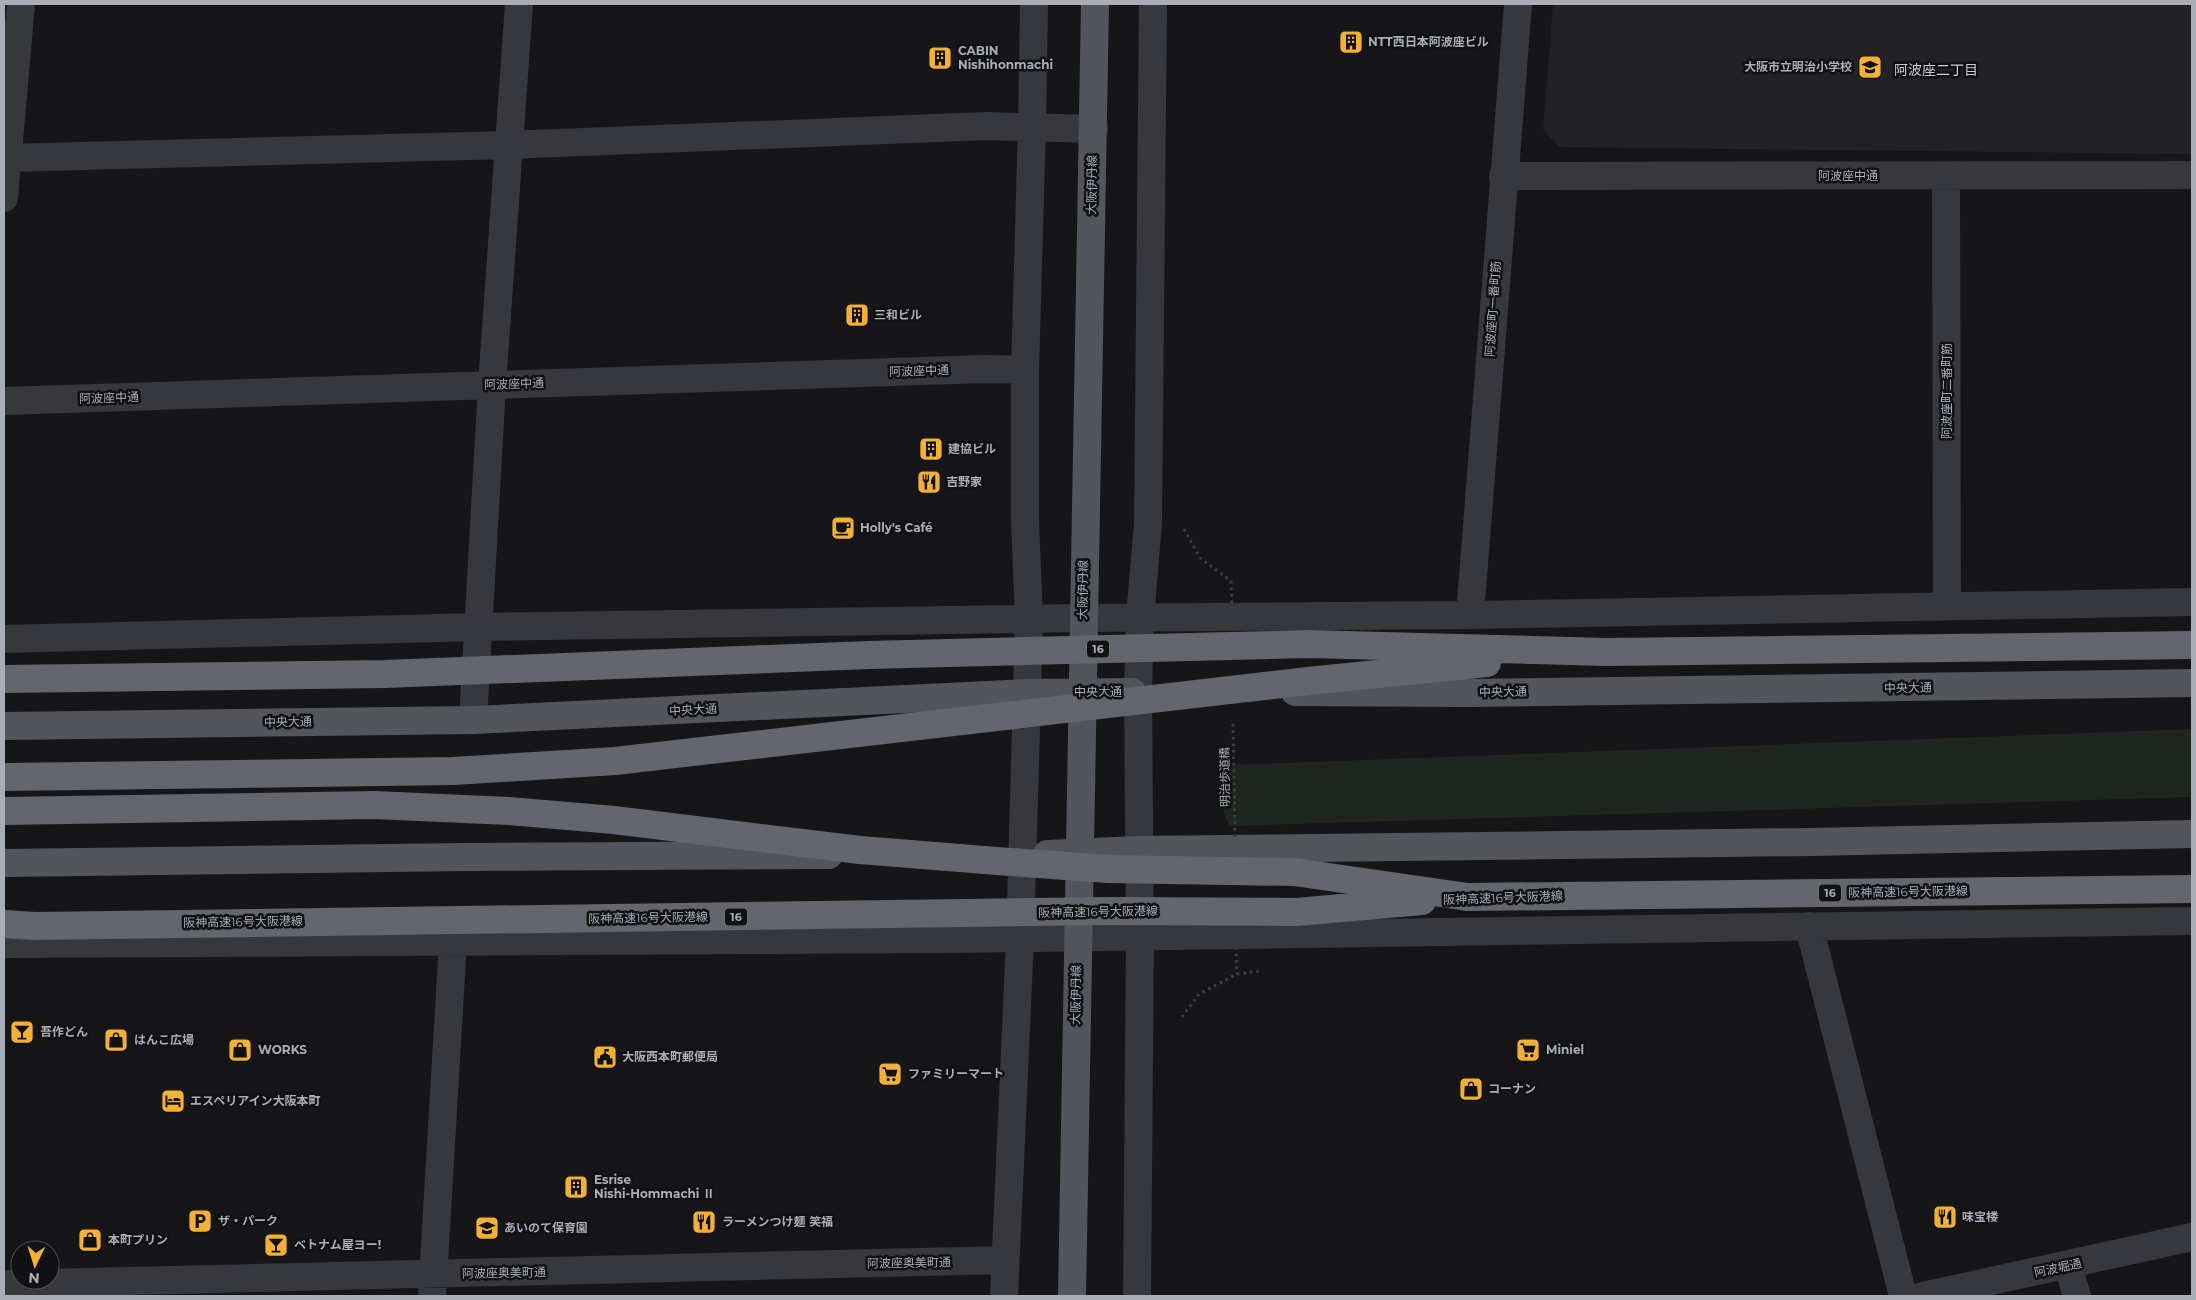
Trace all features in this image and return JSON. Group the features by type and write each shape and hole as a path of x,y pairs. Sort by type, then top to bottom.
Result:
{"highway":[{"name":"16","path":"4,680 385,674 869,655 1308,644 1606,652 2192,644"},
{"path":"4,777 452,771 615,761 1308,681 1606,652"},
{"path":"4,811 374,805 509,811 614,820 860,850 987,860 1108,869 1294,872 1468,897"},
{"name":"阪神高速16号大阪港線","path":"4,924 35,926 1107,911 1296,912 1468,897 2192,889"},
{"path":"4,930 35,926"}],"main road":[{"name":"大阪伊丹線","path":"1072,1296 1078,854 1083,692 1095,4"},
{"name":"中央大通","path":"4,726 473,720 1027,693 1468,693 2192,683"},
{"path":"4,863 466,857 1078,854 1139,850 1810,842 2192,834"}],"street":[{"path":"4,198 20,4"},
{"path":"473,720 492,385 518,4"},
{"path":"1004,1296 1004,1260 1020,938 1029,618 1025,521 1024,370 1034,4"},
{"path":"1137,1296 1140,936 1138,692 1140,617 1148,523 1153,4"},
{"name":"阿波座町一番町筋","path":"1470,615 1518,4"},
{"path":"6,158 508,145 1032,126 1094,129"},
{"name":"阿波座中通","path":"1504,176 2192,175"},
{"name":"阿波座町二番町筋","path":"1946,176 1947,606"},
{"name":"阿波座中通","path":"4,401 964,370 1024,370"},
{"path":"4,639 478,627 1029,618 1470,615 2192,602"},
{"path":"4,944 1020,938 2192,921"},
{"path":"1809,926 1903,1296"},
{"path":"433,1286 453,942"},
{"name":"阿波堀通","path":"1923,1296 2192,1238"},
{"name":"阿波座奥美町通","path":"4,1284 433,1286 1004,1260"},
{"path":"2068,1266 2077,1296"}],"path":[{"path":"1184,529 1200,558 1231,581 1232,620"},
{"name":"明治歩道橋","path":"1233,718 1235,846"},
{"path":"1182,1017 1198,994 1236,974 1236,944"}],"shaded area":[{"name":"大阪市立明治小学校","path":"1553,4 2192,4 2192,154 1559,147 1543,130"},
{"path":"2192,729 2192,797 1229,826 1222,803 1222,788 1229,765"}],"place":[{"name":"NTT西日本阿波座ビル","path":"1351,42"},
{"name":"CABIN Nishihonmachi","path":"940,58"},
{"name":"大阪市立明治小学校","path":"1870,67"},
{"name":"三和ビル","path":"857,315"},
{"name":"建協ビル","path":"931,449"},
{"name":"吉野家","path":"929,482"},
{"name":"Holly's Café","path":"843,528"},
{"name":"吾作どん","path":"22,1032"},
{"name":"はんこ広場","path":"116,1040"},
{"name":"WORKS","path":"240,1050"},
{"name":"Miniel","path":"1528,1050"},
{"name":"大阪西本町郵便局","path":"605,1057"},
{"name":"ファミリーマート","path":"890,1074"},
{"name":"コーナン","path":"1471,1089"},
{"name":"エスペリアイン大阪本町","path":"173,1101"},
{"name":"Esrise Nishi-Hommachi Ⅱ","path":"576,1187"},
{"name":"味宝楼","path":"1945,1217"},
{"name":"ザ・パーク","path":"200,1221"},
{"name":"ラーメンつけ麺 笑福","path":"704,1222"},
{"name":"あいのて保育園","path":"487,1228"},
{"name":"本町プリン","path":"90,1240"},
{"name":"ベトナム屋ヨー!","path":"276,1245"}],"district":[{"name":"阿波座二丁目","path":"1936,70"}]}
